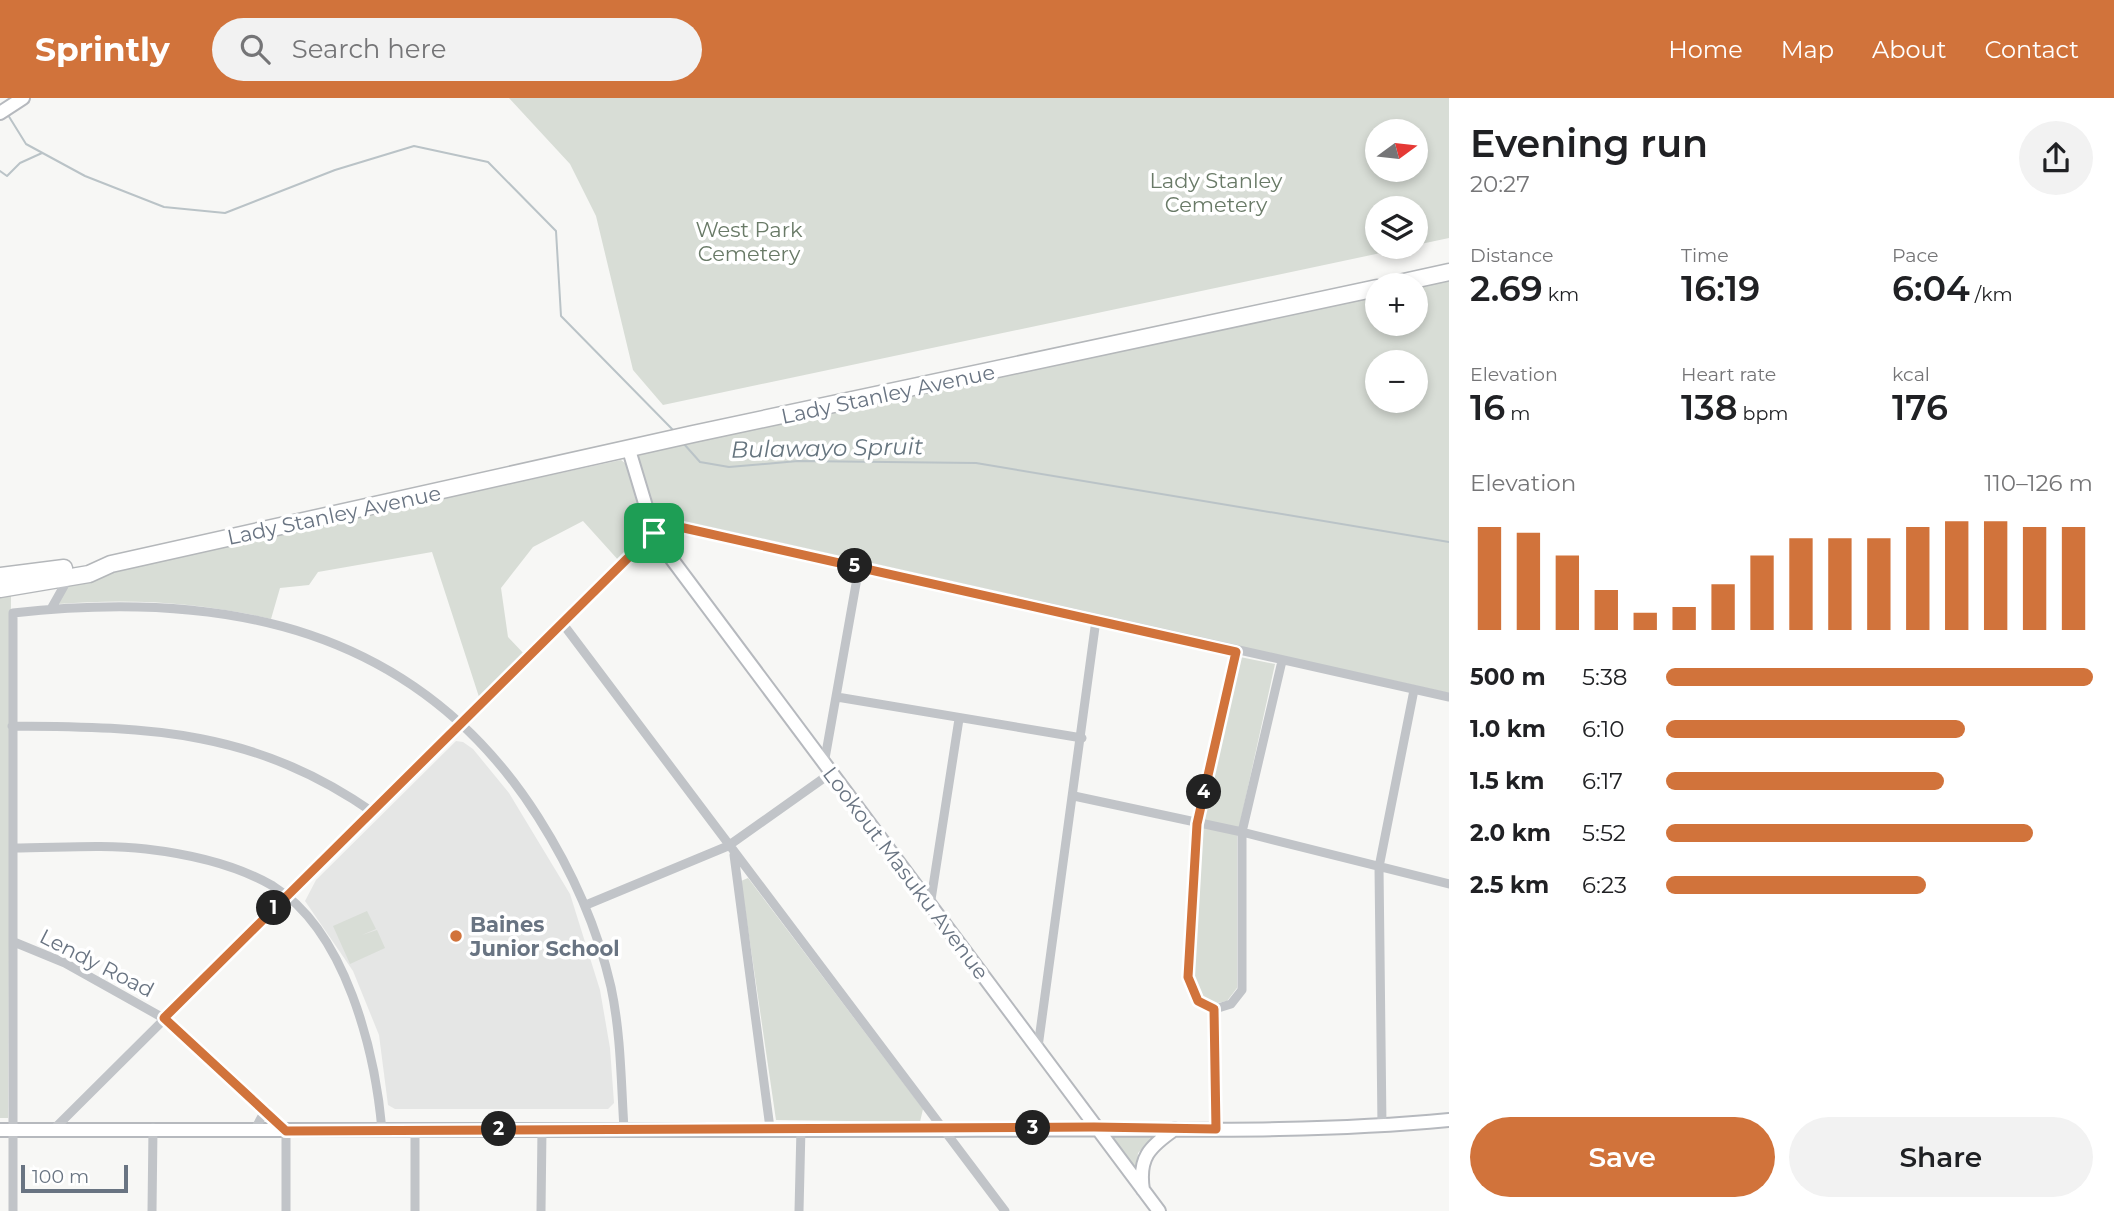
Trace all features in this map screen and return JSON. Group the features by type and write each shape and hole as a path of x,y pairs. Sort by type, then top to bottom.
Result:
{"highway":[{"path":"1428,277 1449,272"},
{"name":"Lady Stanley Avenue","path":"0,576 89,574 111,564 693,434 1365,291"},
{"name":"Lady Stanley Avenue","path":"0,589 63,574"}],"street":[{"path":"0,113 21,99"},
{"name":"Lookout Masuku Avenue","path":"629,450 654,533 1159,1211"},
{"path":"54,1129 654,533 666,528 685,526 1236,652 1449,697"},
{"path":"586,905 731,849 827,768 859,567"},
{"path":"51,609 63,574"},
{"path":"13,1211 6,1130 14,942 13,612 104,605 155,607 218,612 280,624 346,648 388,669 462,722 529,803 554,842 586,905 614,1007 620,1048 624,1129"},
{"path":"1038,1047 1096,620"},
{"path":"563,624 1005,1211"},
{"path":"1236,652 1197,824 1188,977 1198,1001 1214,1009 1231,1004 1242,990 1242,832 1282,661"},
{"path":"1381,1126 1380,867 1414,691"},
{"path":"837,697 1082,738"},
{"path":"930,906 959,719"},
{"path":"12,726 88,727 197,736 254,750 313,774 373,813"},
{"path":"1074,796 1242,832 1449,884"},
{"path":"13,848 137,849 189,856 245,873 286,897 322,940 362,1018 377,1082 382,1130"},
{"path":"731,849 770,1128"},
{"name":"Lendy Road","path":"14,942 65,963 164,1018 286,1131"},
{"path":"1214,1009 1216,1129"},
{"path":"254,1130 265,1109"},
{"path":"6,1130 945,1130 1094,1127 1216,1129 1381,1126 1449,1120"},
{"path":"152,1211 153,1128"},
{"path":"799,1211 802,1128"},
{"path":"541,1211 542,1129"},
{"path":"1143,1191 1143,1157 1160,1139 1176,1129"},
{"path":"415,1130 415,1211"},
{"path":"286,1131 286,1211"}],"shaded area":[{"name":"Baines Junior School","path":"456,741 473,749 509,793 570,894 600,990 610,1048 614,1103 608,1109 395,1109 388,1105 379,1035 353,971 305,901 316,880"}],"green space":[{"name":"West Park Cemetery","path":"509,98 1449,98 1449,238 1428,242 1428,196 1365,196 1365,256 663,405 633,370 596,216 570,164"},
{"path":"1449,280 1449,693 653,516 637,454 1365,298 1365,336 1428,336 1428,284"},
{"path":"621,460 629,466 643,508 644,527 640,537 620,562 583,521 533,547 501,588 508,637 526,656 480,700 432,552 318,572 309,585 280,588 271,619 165,603 112,601 58,604 70,583 116,568"},
{"path":"0,593 11,593 8,1118 0,1118"},
{"path":"1240,657 1275,664 1237,837 1237,988 1227,1001 1213,1004 1201,996 1193,976 1201,829"},
{"path":"748,878 923,1109 920,1122 776,1120 741,881"},
{"path":"367,911 376,929 362,935 377,930 385,948 350,964 333,926"},
{"path":"1106,1135 1154,1137 1138,1153 1136,1172"}],"waterway":[{"name":"Bulawayo Spruit","path":"8,115 26,144 85,176 164,207 225,213 335,170 414,146 488,162 556,231 561,316 674,431"},
{"path":"0,171 7,176 20,163 42,153"},
{"name":"Bulawayo Spruit","path":"684,444 700,462 729,467 798,461 976,463 1449,542"}],"place":[{"name":"Baines Junior School","path":"456,936"}],"route":[{"path":"685,526 1236,652 1197,824 1192,865 1188,977 1198,1001 1214,1009 1216,1129 1094,1127 945,1130 770,1128 286,1131 164,1018 654,533 666,528 685,526"}],"park label":[{"name":"Lady Stanley Cemetery","path":"1216,192"}]}
